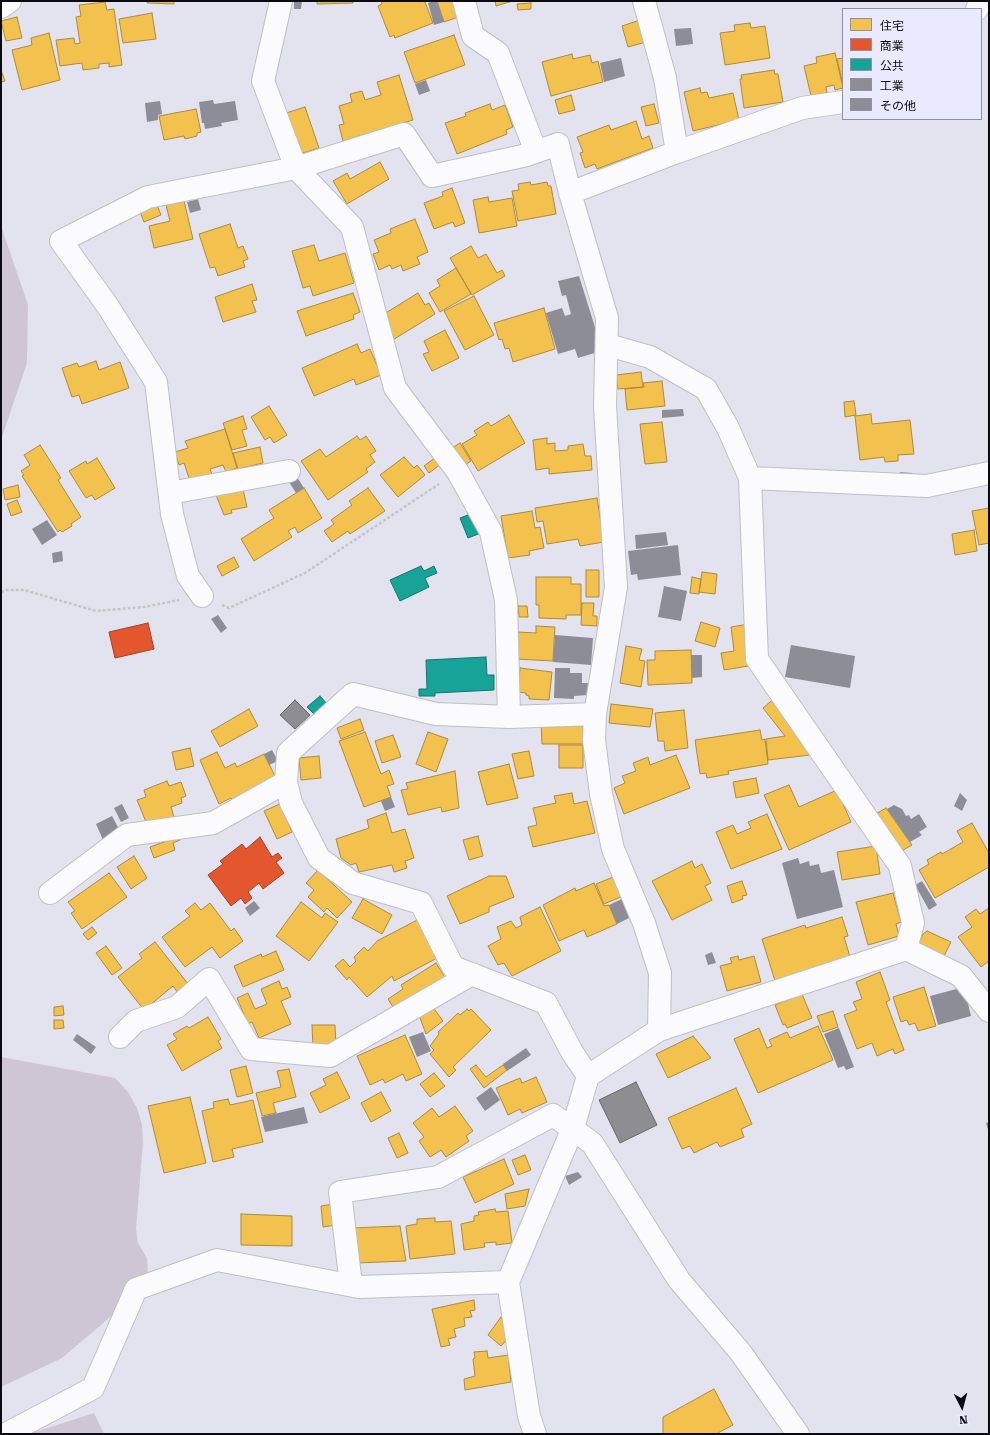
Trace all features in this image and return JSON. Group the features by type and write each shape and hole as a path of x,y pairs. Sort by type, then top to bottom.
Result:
{"street":[{"path":"1,7 10,1"},
{"path":"281,1 263,81 296,168 352,227 394,388 458,472 491,532 506,600 509,717"},
{"path":"464,1 473,36 498,53 536,152"},
{"path":"644,1 665,78 677,152"},
{"path":"570,193 677,152 802,108 842,102"},
{"path":"202,596 188,576 172,514 156,382 107,305 61,241 148,196 296,168 404,134 432,176 536,152 558,144 570,193 607,318 608,345 605,406 616,587 595,714 594,740 601,794 613,849 644,923 660,973 658,1030"},
{"path":"608,345 650,357 706,389 728,428 750,478 757,659 900,866 913,923 906,949"},
{"path":"170,493 289,471"},
{"path":"750,478 927,486 989,473"},
{"path":"588,1076 572,1052 546,1003 452,967 421,903 353,883 319,858 291,803 286,782 288,753 353,694 436,714 509,717 595,714"},
{"path":"50,893 127,835 213,823 286,782"},
{"path":"535,1434 529,1416 508,1282 573,1128 588,1076 658,1030 906,949 961,976 989,1011"},
{"path":"120,1037 136,1021 177,1007 209,979 251,1049 330,1056 472,974"},
{"path":"351,1285 340,1192 438,1177 554,1115 592,1143 679,1280 741,1353 798,1434"},
{"path":"6,1434 93,1388 136,1289 217,1260 359,1287 508,1282"}],"path":[{"path":"1,592 7,590 24,590 96,611 144,607 202,596 229,608 305,574 458,472"}],"shaded area":[{"path":"1,226 28,305 27,363 1,440"},
{"path":"1,1057 115,1078 128,1092 137,1108 142,1125 143,1142 136,1229 138,1243 147,1258 148,1275 141,1291 62,1358 1,1387"},
{"path":"94,1413 104,1434 29,1434"}],"building: 住宅":[{"path":"147,1 174,1 174,4 147,3"},
{"path":"317,1 353,1 353,3 317,4"},
{"path":"381,1 428,1 425,2 433,23 395,38 394,35 390,37 378,6 382,4"},
{"path":"437,1 459,1 464,15 444,22"},
{"path":"495,1 513,1 496,6"},
{"path":"105,2 107,10 114,9 122,65 109,67 109,63 99,64 99,68 83,70 82,63 60,66 56,40 74,38 75,44 80,43 76,17 81,16 79,5"},
{"path":"531,3 531,9 518,10 517,4"},
{"path":"152,13 156,39 123,43 119,19"},
{"path":"17,17 22,38 6,41 1,21"},
{"path":"640,20 646,42 628,47 622,26"},
{"path":"750,23 751,28 765,26 770,58 725,65 720,33 735,31 734,25"},
{"path":"49,33 60,80 22,90 12,50 32,45 31,38"},
{"path":"454,35 465,65 415,83 404,52"},
{"path":"835,53 842,88 835,90 834,85 826,87 827,93 811,96 804,66 817,63 816,57"},
{"path":"572,54 573,59 590,55 592,63 598,61 603,82 551,96 542,62"},
{"path":"842,58 842,81 837,59"},
{"path":"1,70 5,81 1,82"},
{"path":"774,70 775,74 778,74 783,102 744,108 740,79 742,79 741,75"},
{"path":"399,75 413,120 343,141 339,125 344,124 339,106 352,102 350,94 362,91 365,100 381,95 377,82"},
{"path":"700,88 701,93 707,92 709,98 733,93 739,120 693,131 684,92"},
{"path":"571,95 575,110 559,114 555,100"},
{"path":"490,104 492,110 505,105 513,127 506,130 507,134 457,154 445,123 466,116 465,113"},
{"path":"654,104 659,123 646,126 641,107"},
{"path":"305,107 319,148 300,154 286,113"},
{"path":"196,109 201,132 197,133 197,136 185,139 184,136 164,140 159,116"},
{"path":"636,121 642,139 649,136 653,148 597,169 595,164 585,168 580,153 583,152 577,137 609,125 611,130"},
{"path":"380,162 389,179 347,204 333,181 347,173 350,179"},
{"path":"530,182 531,185 547,182 548,186 551,186 556,214 518,221 512,191 519,190 518,184"},
{"path":"452,188 465,223 455,227 453,222 434,229 424,203 443,196 442,192"},
{"path":"488,197 489,202 512,198 517,226 479,233 473,200"},
{"path":"184,201 193,239 154,248 149,226 170,221 166,205"},
{"path":"157,205 161,215 144,222 140,212"},
{"path":"415,219 428,252 417,257 420,264 403,271 401,265 392,269 390,265 379,270 373,254 379,252 374,240 391,233 390,229"},
{"path":"230,224 238,248 243,246 248,259 243,261 245,267 218,276 215,267 210,268 199,234"},
{"path":"314,245 319,261 345,253 354,283 313,296 310,286 303,288 292,251"},
{"path":"471,246 478,258 486,254 497,273 502,270 505,276 472,295 450,258"},
{"path":"456,268 471,294 440,312 429,293 440,286 437,280"},
{"path":"252,284 257,300 252,301 256,312 223,322 215,297"},
{"path":"353,293 360,312 353,315 354,319 306,336 297,311"},
{"path":"418,293 425,305 429,303 435,314 391,341 384,314"},
{"path":"474,296 494,335 465,350 444,311"},
{"path":"544,308 555,349 513,362 509,348 505,349 502,339 499,340 494,323"},
{"path":"445,330 459,358 432,371 423,354 429,352 424,341"},
{"path":"357,344 361,353 370,349 381,375 356,385 354,379 314,396 302,368"},
{"path":"96,361 99,370 120,362 129,388 82,404 79,395 72,397 62,368 77,363 79,367"},
{"path":"641,372 643,387 618,389 616,375"},
{"path":"662,381 665,406 627,410 625,389 644,387 643,383"},
{"path":"854,401 856,415 845,417 844,402"},
{"path":"269,406 287,435 274,443 270,437 265,440 251,417"},
{"path":"871,414 872,424 910,420 914,454 898,455 898,461 885,462 884,457 860,460 855,416"},
{"path":"509,415 525,443 478,471 462,444 477,435 474,431 488,422 491,426"},
{"path":"243,416 247,429 242,430 247,446 232,450 223,423"},
{"path":"662,422 667,462 645,464 640,424"},
{"path":"225,429 237,468 226,472 223,465 210,469 212,474 190,481 184,463 179,465 175,452 188,448 185,441"},
{"path":"357,436 360,440 366,436 376,451 370,455 375,462 366,469 368,472 328,500 301,461 320,449 326,457"},
{"path":"547,438 547,444 555,443 555,451 568,450 568,446 583,444 585,456 591,456 592,470 549,474 549,468 536,470 533,440"},
{"path":"460,443 471,461 463,466 452,448"},
{"path":"40,445 61,478 58,480 81,517 71,524 72,526 62,532 60,530 58,532 22,476 24,475 21,471 30,465 24,455"},
{"path":"260,447 263,463 238,469 233,453"},
{"path":"404,457 414,468 417,465 425,475 398,497 380,475"},
{"path":"436,457 441,464 429,473 424,466"},
{"path":"97,458 115,488 95,500 92,495 86,498 69,471 86,461 87,464"},
{"path":"18,485 20,497 5,500 3,489"},
{"path":"304,488 322,518 298,533 295,527 288,531 292,537 254,561 241,539 274,518 269,510"},
{"path":"368,488 385,511 350,534 348,531 332,542 324,531 334,524 331,520 352,505 349,501"},
{"path":"243,489 247,507 231,510 232,513 224,515 216,495"},
{"path":"597,498 604,542 580,546 578,539 547,544 543,521 537,522 535,508"},
{"path":"17,500 22,512 11,516 7,504"},
{"path":"989,508 989,543 979,545 972,511"},
{"path":"532,511 535,528 540,527 544,548 529,551 530,555 508,558 501,516"},
{"path":"974,530 977,551 955,555 952,534"},
{"path":"234,557 239,567 222,576 217,566"},
{"path":"586,570 599,570 599,597 586,597"},
{"path":"702,572 717,574 715,594 699,592"},
{"path":"536,577 571,577 571,584 581,584 581,615 566,615 566,619 539,618 539,605 536,605"},
{"path":"692,577 701,579 699,594 690,593"},
{"path":"582,603 594,603 593,616 597,616 597,626 581,625"},
{"path":"518,606 527,606 528,617 519,617"},
{"path":"701,622 720,628 715,647 695,641"},
{"path":"749,624 755,665 724,670 721,653 734,651 731,627"},
{"path":"536,626 555,627 553,661 516,659 518,632 536,633"},
{"path":"626,646 642,649 639,660 645,661 641,687 620,683"},
{"path":"691,650 692,683 648,685 647,660 655,660 655,651"},
{"path":"520,668 552,672 549,700 529,699 529,696 526,695 526,693 518,692"},
{"path":"777,696 810,755 768,760 766,739 785,736 763,708"},
{"path":"611,704 653,709 650,727 609,723"},
{"path":"249,709 258,726 220,747 211,731"},
{"path":"684,710 688,748 665,751 664,741 658,741 655,713"},
{"path":"360,719 364,730 341,739 337,728"},
{"path":"541,721 577,721 583,726 584,744 542,744"},
{"path":"760,730 762,740 765,739 768,764 728,771 729,774 707,778 706,773 700,774 695,740"},
{"path":"365,732 381,774 389,770 394,784 387,786 391,797 364,807 339,741"},
{"path":"428,732 448,739 436,772 416,764"},
{"path":"393,735 401,757 382,763 375,741"},
{"path":"559,745 583,745 583,768 559,768"},
{"path":"190,748 194,766 176,770 172,752"},
{"path":"529,751 534,776 518,779 512,754"},
{"path":"217,752 225,768 235,763 237,767 264,754 275,776 232,800 231,798 219,804 200,760"},
{"path":"676,755 690,788 624,814 614,788 625,783 622,776 636,771 633,763 648,757 650,765"},
{"path":"319,756 321,778 301,780 299,758"},
{"path":"509,764 518,798 487,805 478,772"},
{"path":"455,771 459,808 442,812 441,807 408,815 401,790 408,789 406,783"},
{"path":"756,778 759,793 736,798 733,782"},
{"path":"167,781 169,786 181,782 186,796 181,798 182,803 171,807 174,817 152,825 150,820 146,822 137,800 146,797 144,790"},
{"path":"789,785 799,807 837,790 851,822 789,850 764,795"},
{"path":"572,793 574,804 587,801 595,833 533,847 528,827 537,825 533,808 556,803 554,796"},
{"path":"280,804 292,832 277,839 264,811"},
{"path":"886,808 912,845 898,853 874,815"},
{"path":"386,813 392,833 405,829 414,858 405,861 407,868 394,872 392,865 359,872 356,863 351,865 341,858 336,839 369,828 367,820"},
{"path":"767,814 782,849 731,869 716,832 733,825 737,834 751,828 748,822"},
{"path":"972,823 989,853 989,867 935,898 919,870 929,864 927,860 941,852 942,854 963,842 957,831"},
{"path":"478,836 483,856 469,860 463,840"},
{"path":"178,837 180,840 173,843 175,850 154,858 150,847"},
{"path":"876,846 880,874 842,880 837,852"},
{"path":"134,856 147,878 131,889 117,867"},
{"path":"692,861 695,868 702,864 711,883 705,886 712,900 672,920 652,881"},
{"path":"318,870 352,902 337,918 327,908 324,912 308,897 314,890 306,883"},
{"path":"109,873 127,897 82,929 71,913 75,911 68,902"},
{"path":"618,875 628,894 604,904 596,884"},
{"path":"489,876 506,876 514,897 489,907 489,912 460,924 447,896"},
{"path":"742,881 747,895 742,896 743,899 732,903 727,886"},
{"path":"594,883 604,906 609,905 617,924 587,937 584,930 559,941 543,905 575,888 576,891"},
{"path":"893,893 901,922 896,924 899,936 868,945 856,902"},
{"path":"363,899 392,915 382,934 352,918"},
{"path":"301,902 322,918 325,913 338,922 309,961 276,936"},
{"path":"195,903 201,910 210,903 231,931 234,928 243,941 220,958 212,947 185,967 162,937 190,916 185,911"},
{"path":"540,907 561,951 512,976 504,963 498,965 488,946 501,939 497,927 511,921 516,928 522,925 520,917"},
{"path":"989,908 989,961 981,967 958,937 972,927 965,917 976,909 980,914"},
{"path":"423,917 439,957 394,981 392,976 367,997 349,977 347,980 335,966 343,959 350,967 356,961 354,957 364,947 368,951 377,941"},
{"path":"842,917 848,936 844,937 851,960 776,984 762,939 805,925 806,928"},
{"path":"92,927 97,933 88,940 83,934"},
{"path":"927,931 951,942 943,958 917,947 923,934"},
{"path":"155,942 189,985 178,993 173,986 144,1010 118,977 142,958 139,954"},
{"path":"106,946 122,968 112,975 96,953"},
{"path":"276,951 284,970 243,987 234,966 261,954 262,957"},
{"path":"738,956 739,960 754,956 761,982 727,991 720,966 732,963 730,958"},
{"path":"436,963 446,979 396,1012 388,999 403,989 401,985"},
{"path":"880,972 890,1000 886,1002 904,1050 895,1054 893,1049 877,1056 872,1043 857,1049 844,1015 857,1010 853,1002 862,999 856,982"},
{"path":"279,981 282,989 287,987 291,997 281,1001 291,1024 259,1038 252,1022 248,1024 237,998 248,993 255,1009 267,1004 261,989"},
{"path":"924,987 936,1026 918,1031 915,1023 909,1025 907,1020 901,1022 893,997"},
{"path":"802,994 812,1018 787,1028 785,1024 783,1025 775,1005"},
{"path":"63,1006 64,1015 54,1016 54,1007"},
{"path":"432,1006 443,1021 426,1034 419,1015"},
{"path":"467,1009 469,1011 471,1009 491,1030 453,1067 456,1070 449,1077 430,1054 434,1050 430,1046 439,1034 438,1032 458,1013 460,1015"},
{"path":"833,1011 838,1027 823,1032 817,1016"},
{"path":"208,1017 221,1039 218,1041 222,1048 182,1071 167,1045 177,1039 173,1034 187,1026 189,1028"},
{"path":"54,1020 63,1020 64,1028 54,1029"},
{"path":"312,1025 335,1025 336,1047 313,1048"},
{"path":"818,1026 833,1060 758,1093 734,1039 759,1028 767,1048 772,1046 769,1040 787,1032 790,1038"},
{"path":"405,1035 422,1074 406,1081 403,1074 385,1083 383,1079 370,1085 357,1056"},
{"path":"693,1036 711,1058 668,1078 656,1054"},
{"path":"476,1065 486,1077 503,1065 507,1070 484,1088 470,1069"},
{"path":"246,1066 253,1093 237,1097 230,1070"},
{"path":"289,1069 296,1097 273,1103 276,1113 262,1116 256,1093 281,1087 277,1071"},
{"path":"337,1072 350,1098 320,1113 310,1093 326,1085 323,1079"},
{"path":"434,1073 445,1086 430,1097 420,1084"},
{"path":"536,1077 547,1102 522,1113 520,1109 508,1115 496,1088 520,1078 522,1083"},
{"path":"736,1088 752,1124 741,1129 744,1137 720,1147 717,1142 694,1153 690,1146 682,1149 668,1118"},
{"path":"381,1092 391,1111 371,1122 361,1103"},
{"path":"190,1097 206,1163 164,1173 148,1106"},
{"path":"228,1099 230,1105 253,1100 263,1142 232,1149 234,1157 213,1162 202,1111 214,1108 213,1102"},
{"path":"455,1106 473,1131 466,1136 469,1141 446,1157 441,1150 430,1157 419,1141 424,1137 413,1123 432,1108 439,1117"},
{"path":"399,1133 408,1153 397,1158 388,1138"},
{"path":"525,1155 531,1170 518,1175 512,1160"},
{"path":"504,1159 514,1184 475,1203 463,1177"},
{"path":"529,1189 525,1206 507,1209 505,1194"},
{"path":"334,1204 336,1225 323,1227 321,1206"},
{"path":"495,1209 496,1212 508,1211 512,1243 496,1245 496,1242 484,1243 485,1247 464,1250 461,1224 474,1221 474,1216 479,1215 478,1212"},
{"path":"241,1214 292,1216 292,1246 241,1245"},
{"path":"435,1218 435,1222 451,1221 455,1254 410,1259 406,1226 417,1224 417,1219"},
{"path":"400,1226 406,1261 356,1263 352,1228"},
{"path":"474,1300 475,1310 470,1311 472,1317 464,1318 465,1326 454,1329 456,1337 448,1339 450,1345 441,1347 432,1309"},
{"path":"501,1317 510,1336 501,1346 488,1335"},
{"path":"487,1351 488,1358 508,1355 511,1382 465,1390 464,1379 475,1376 473,1359 475,1358 474,1352"},
{"path":"714,1389 733,1425 716,1434 663,1434 663,1417"}],"building: 商業":[{"path":"148,623 154,649 115,658 109,632"},
{"path":"260,837 272,857 278,853 282,858 276,862 284,873 263,889 259,883 248,892 252,898 245,904 241,898 231,906 208,875 223,864 220,861 242,844 246,849"}],"building: 公共":[{"path":"473,513 481,533 468,538 460,518"},
{"path":"421,566 424,571 434,566 437,573 425,578 429,587 400,601 390,580"},
{"path":"486,657 487,675 494,675 494,690 435,693 435,696 419,696 419,689 427,689 426,660"},
{"path":"320,696 327,704 315,715 307,707"}],"building: 工業":[{"path":"295,700 310,715 295,729 280,715"},
{"path":"636,1082 657,1125 620,1143 599,1100"}],"building: その他":[{"path":"294,1 302,1 301,9 294,9"},
{"path":"437,1 444,22 434,25 428,3"},
{"path":"691,28 693,44 676,46 674,29"},
{"path":"621,58 625,76 604,82 600,63"},
{"path":"426,80 430,91 419,95 415,84"},
{"path":"213,100 214,104 235,101 238,120 221,123 222,126 205,129 204,123 202,123 199,102"},
{"path":"160,101 162,114 158,115 158,120 147,122 145,103"},
{"path":"198,199 201,210 190,213 187,202"},
{"path":"579,276 599,340 595,341 598,352 578,358 575,349 558,354 546,313 562,308 565,316 571,314 566,295 562,296 558,281"},
{"path":"683,409 684,416 662,418 662,410"},
{"path":"900,472 912,473 911,477 899,476"},
{"path":"295,474 304,488 296,493 287,479"},
{"path":"47,520 57,535 42,545 32,529"},
{"path":"666,532 668,545 636,549 635,535"},
{"path":"678,545 681,575 638,580 637,574 631,575 628,551"},
{"path":"62,551 63,561 53,563 52,553"},
{"path":"664,586 687,591 681,621 658,617"},
{"path":"218,615 227,628 221,633 211,619"},
{"path":"555,635 593,638 591,665 553,662"},
{"path":"791,645 855,656 850,688 785,677"},
{"path":"691,655 702,655 702,677 692,678"},
{"path":"555,668 570,668 570,673 582,673 582,683 588,683 587,695 574,696 574,699 554,698"},
{"path":"272,750 278,761 269,765 264,754"},
{"path":"960,793 967,800 962,811 954,806"},
{"path":"391,797 395,807 385,811 381,801"},
{"path":"122,804 129,818 121,822 114,808"},
{"path":"894,805 902,809 906,816 909,815 911,819 919,814 927,827 919,832 922,835 910,842 887,809"},
{"path":"112,816 120,831 103,840 96,824"},
{"path":"798,858 800,864 809,861 810,866 819,864 821,873 834,870 843,907 797,919 782,863"},
{"path":"922,881 937,905 929,910 915,885"},
{"path":"628,896 637,914 617,924 609,905"},
{"path":"254,901 260,908 250,916 245,908"},
{"path":"712,952 716,963 708,965 705,955"},
{"path":"964,987 971,1016 938,1025 930,996"},
{"path":"839,1028 854,1067 846,1070 844,1066 838,1068 824,1034"},
{"path":"423,1032 431,1051 417,1057 409,1037"},
{"path":"77,1034 96,1047 91,1054 73,1040"},
{"path":"526,1048 531,1055 507,1071 503,1064"},
{"path":"491,1087 500,1100 485,1111 476,1098"},
{"path":"304,1107 308,1123 265,1132 261,1117"},
{"path":"989,1122 989,1133 986,1123"},
{"path":"578,1172 582,1177 569,1185 565,1176"}]}
